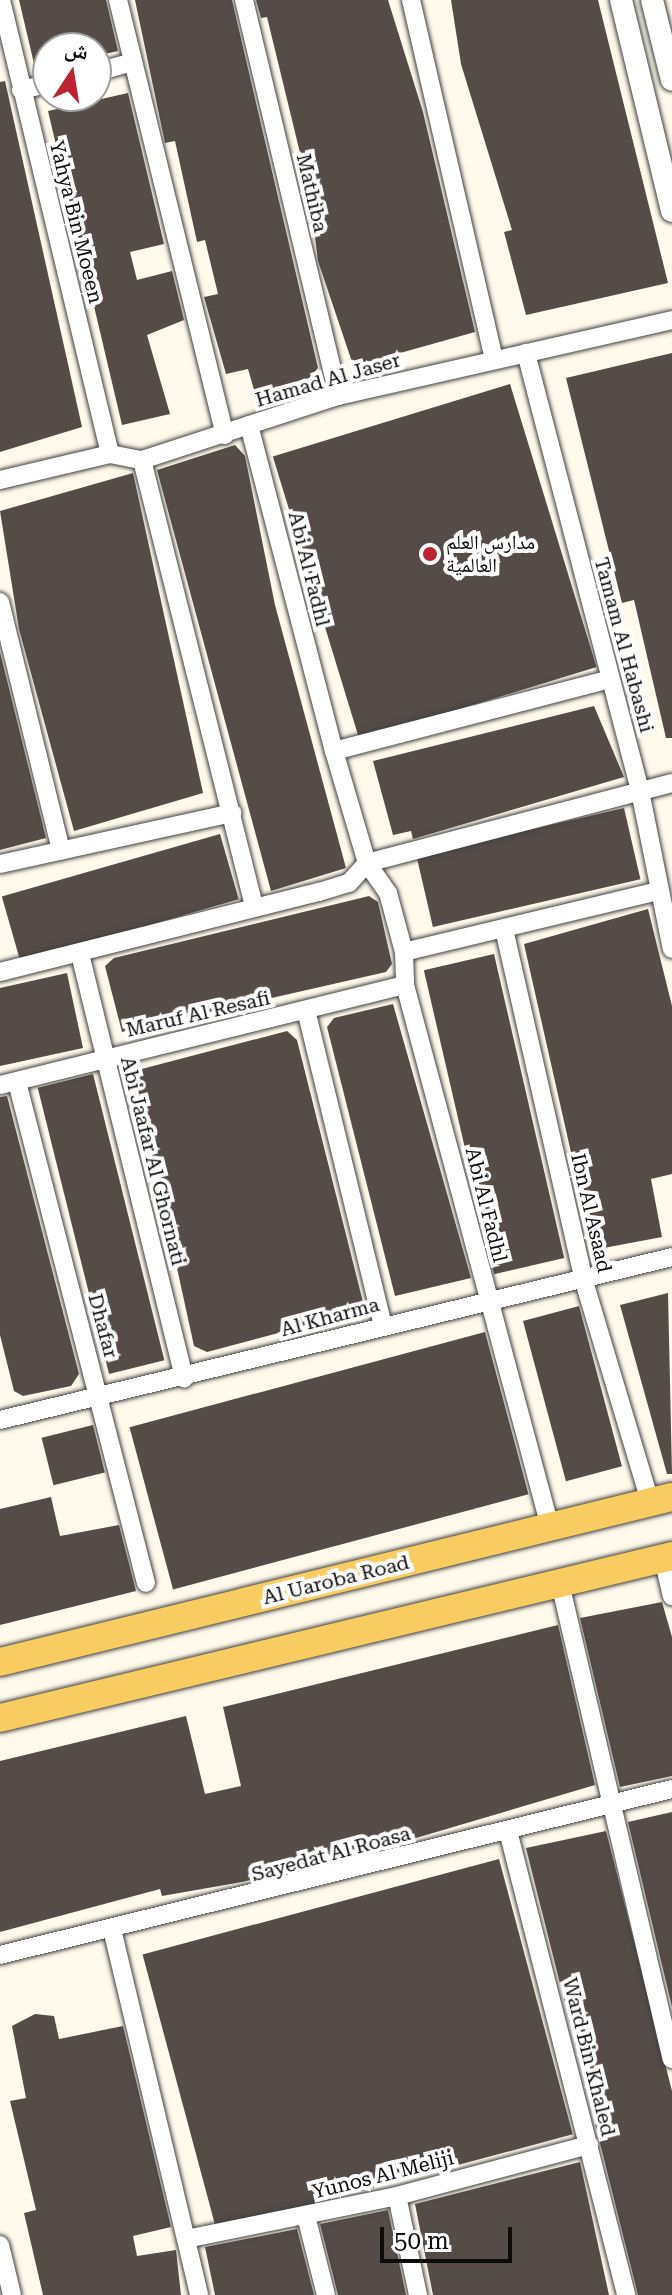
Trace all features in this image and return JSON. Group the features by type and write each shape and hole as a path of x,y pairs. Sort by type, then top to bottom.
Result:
{"main road":[{"name":"Al Uaroba Road","path":"0,1662 661,1499"},
{"path":"0,1718 559,1579 668,1557"}],"street":[{"name":"Yahya Bin Moeen","path":"1,0 110,454"},
{"path":"118,0 225,435"},
{"name":"Mathiba","path":"244,0 338,396"},
{"path":"411,0 494,359"},
{"path":"621,0 672,211"},
{"path":"652,0 672,80"},
{"path":"112,68 133,62"},
{"path":"21,90 32,88"},
{"name":"Hamad Al Jaser","path":"0,480 110,454 142,460 338,396 672,320"},
{"name":"Tamam Al Habashi","path":"526,353 640,791 672,949"},
{"name":"Abi Al Fadhl","path":"249,425 334,751 367,863 388,893 404,952 405,985 550,1527"},
{"path":"142,460 254,907"},
{"path":"0,602 61,851"},
{"path":"334,751 610,679"},
{"path":"0,972 349,883 367,863 672,783"},
{"path":"0,864 232,813"},
{"path":"404,952 658,891"},
{"name":"Ibn Al Asaad","path":"504,929 583,1278 661,1499"},
{"name":"Abi Jaafar Al Ghornati","path":"80,954 184,1378"},
{"name":"Maruf Al Resafi","path":"8,1083 405,985"},
{"path":"306,1010 383,1325"},
{"name":"Dhafar","path":"8,1083 99,1397 146,1583"},
{"name":"Al Kharma","path":"0,1419 184,1378 383,1325 672,1257"},
{"path":"668,1557 672,1596"},
{"path":"559,1579 608,1804 672,2059"},
{"name":"Sayedat Al Roasa","path":"0,1955 672,1789"},
{"name":"Ward Bin Khaled","path":"508,1831 626,2295"},
{"path":"112,1929 199,2295"},
{"name":"Yunos Al Meliji","path":"186,2239 397,2196 589,2145"},
{"path":"397,2196 418,2295"},
{"path":"306,2216 326,2295"},
{"path":"0,2245 12,2295"}],"building":[{"path":"19,0 106,0 118,51 112,52 112,32 32,32 32,55"},
{"path":"135,0 232,0 318,368 309,378 255,393 248,369 226,374 204,297 218,294 205,240 197,242 175,141 165,143"},
{"path":"256,0 388,0 423,112 475,332 361,364 351,359 318,261 309,190 267,17 261,18"},
{"path":"451,0 598,0 668,283 526,315 504,232 512,230 461,64"},
{"path":"5,81 82,427 0,452 0,82"},
{"path":"128,93 164,244 130,252 137,280 172,271 184,320 147,335 170,414 122,425 48,112 112,112 112,97"},
{"path":"672,353 672,738 666,738 634,600 622,603 566,378"},
{"name":"مدارس العلم العالمية","path":"510,384 597,667 359,740 273,457"},
{"path":"235,445 245,456 275,605 346,868 271,891 157,470"},
{"path":"133,473 203,793 74,831 19,629 0,511"},
{"path":"0,652 46,838 0,850"},
{"path":"594,706 624,777 413,839 411,831 393,835 373,761"},
{"path":"624,808 640,879 433,927 416,856"},
{"path":"220,834 239,899 21,962 2,897"},
{"path":"369,896 378,902 392,964 386,972 122,1032 105,966 114,958"},
{"path":"648,909 672,1006 672,1174 651,1179 662,1237 593,1250 524,944"},
{"path":"494,954 564,1258 494,1274 424,970"},
{"path":"67,973 83,1048 0,1066 0,988"},
{"path":"393,1004 471,1278 395,1296 327,1027 334,1018"},
{"path":"287,1031 297,1040 365,1310 207,1352 194,1346 134,1071"},
{"path":"93,1074 164,1360 109,1374 38,1088"},
{"path":"7,1096 79,1374 71,1386 23,1396 14,1391 0,1335 0,1097"},
{"path":"668,1293 672,1474 667,1474 620,1305"},
{"path":"579,1306 622,1466 566,1481 523,1321"},
{"path":"485,1332 528,1494 173,1590 130,1427"},
{"path":"93,1425 105,1473 53,1485 42,1438"},
{"path":"51,1497 60,1536 119,1525 136,1591 0,1625 0,1509"},
{"path":"662,1602 672,1637 672,1776 620,1787 580,1618"},
{"path":"558,1625 595,1785 372,1851 242,1882 162,1896 160,1889 0,1932 0,1761 186,1716 205,1794 241,1786 223,1707"},
{"path":"672,1812 672,2007 628,1822"},
{"path":"606,1831 672,2091 672,2295 638,2295 526,1848"},
{"path":"499,1859 573,2134 216,2230 143,1955"},
{"path":"35,2014 54,2016 59,2039 123,2026 171,2227 133,2236 137,2256 176,2250 181,2295 43,2295 24,2213 36,2210 10,2101 26,2098 12,2026"},
{"path":"580,2162 609,2295 433,2295 415,2204"},
{"path":"388,2210 406,2295 338,2295 320,2224"},
{"path":"297,2229 314,2295 215,2295 205,2247"}],"place":[{"name":"مدارس العلم العالمية","path":"430,554"}]}
